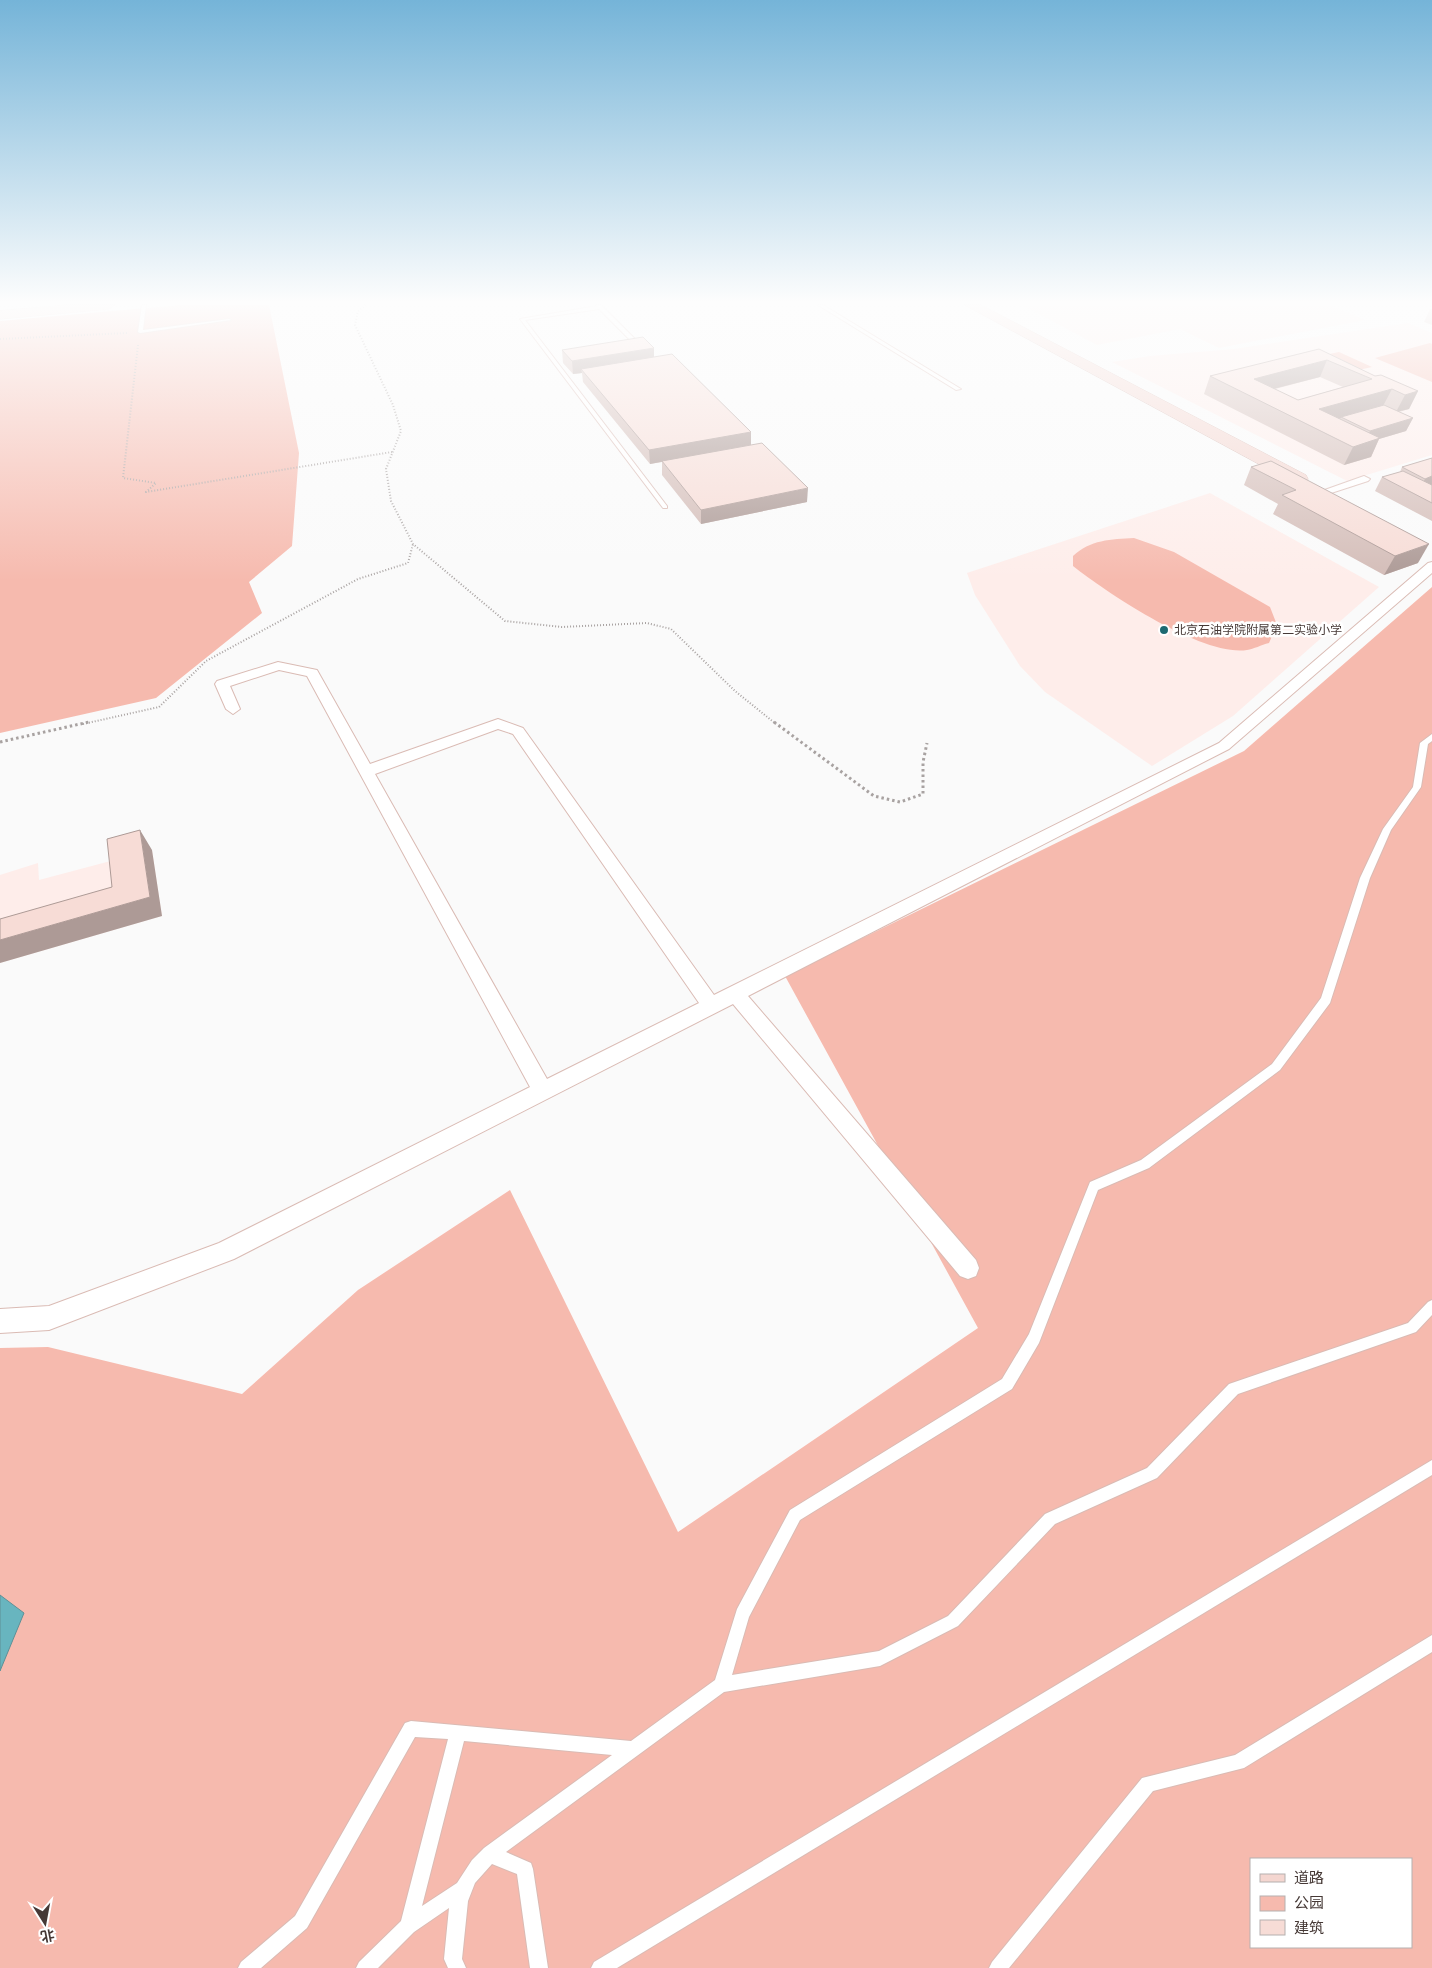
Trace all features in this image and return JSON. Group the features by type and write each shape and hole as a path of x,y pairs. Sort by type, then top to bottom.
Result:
{"street":[{"path":"1145,397 1341,500"},
{"path":"1325,492 1364,479"},
{"path":"0,1321 49,1318 226,1251 1224,746 1432,566"},
{"path":"233,708 222,684 278,666 312,674 543,1090"},
{"path":"367,771 498,724 518,731 711,1005"},
{"path":"735,993 968,1268"}],"lane":[{"path":"581,397 665,507"},
{"path":"721,1685 742,1614 795,1515 1007,1384 1034,1338 1094,1186 1145,1164 1276,1067 1326,1000 1365,878 1388,829 1417,787 1424,743 1432,737"},
{"path":"457,1968 453,1959 461,1890 474,1868 490,1854 721,1685 880,1658 953,1621 1050,1519 1152,1473 1234,1389 1412,1328 1432,1306"},
{"path":"600,1968 1432,1467"},
{"path":"998,1968 1148,1784 1238,1762 1432,1644"},
{"path":"247,1968 301,1922 412,1728 633,1749"},
{"path":"408,1926 458,1732"},
{"path":"490,1854 525,1869 539,1968"},
{"path":"365,1968 408,1926 461,1890"}],"path":[{"path":"132,397 123,478 156,483 146,492 393,452"},
{"path":"389,397 401,431 386,469 391,501 413,544 505,621 562,627 647,623 671,629 735,691 804,746 874,796 900,802 924,794 923,762 926,743"},
{"path":"0,742 159,707 206,661 358,579 408,563 413,544"}],"shaded area":[{"path":"1181,397 1432,397 1432,455 1347,481"},
{"name":"北京石油学院附属第二实验小学","path":"1210,493 1379,587 1233,716 1152,766 1045,692 1020,666 975,595 967,573"},
{"path":"152,850 162,916 0,963 0,875 38,863 39,880"}],"green space":[{"path":"0,397 288,397 299,453 292,546 249,582 262,613 156,698 0,733"},
{"path":"1134,538 1174,552 1270,607 1277,625 1269,643 1247,650 1228,650 1206,644 1156,621 1108,592 1073,566 1073,556 1086,547 1109,540"},
{"path":"1432,587 1432,1968 0,1968 0,1348 48,1347 242,1394 358,1290 510,1190 678,1532 978,1328 785,976 1244,751"}],"water":[{"path":"0,1595 24,1613 0,1671"}],"building":[{"path":"604,397 715,397 751,432 649,450"},
{"path":"1252,397 1291,397 1298,400 1309,397 1363,397 1319,409 1380,438 1353,447"},
{"path":"1384,405 1413,418 1370,431 1341,417"},
{"path":"762,443 808,488 701,510 662,461"},
{"path":"1432,458 1432,476 1425,479 1402,467"},
{"path":"1271,461 1429,544 1395,556 1282,495 1296,490 1251,467"},
{"path":"1403,471 1432,485 1432,503 1382,477"},
{"path":"140,830 150,897 0,940 0,919 112,887 107,839"}],"place":[{"name":"北京石油学院附属第二实验小学","path":"1164,630"}]}
